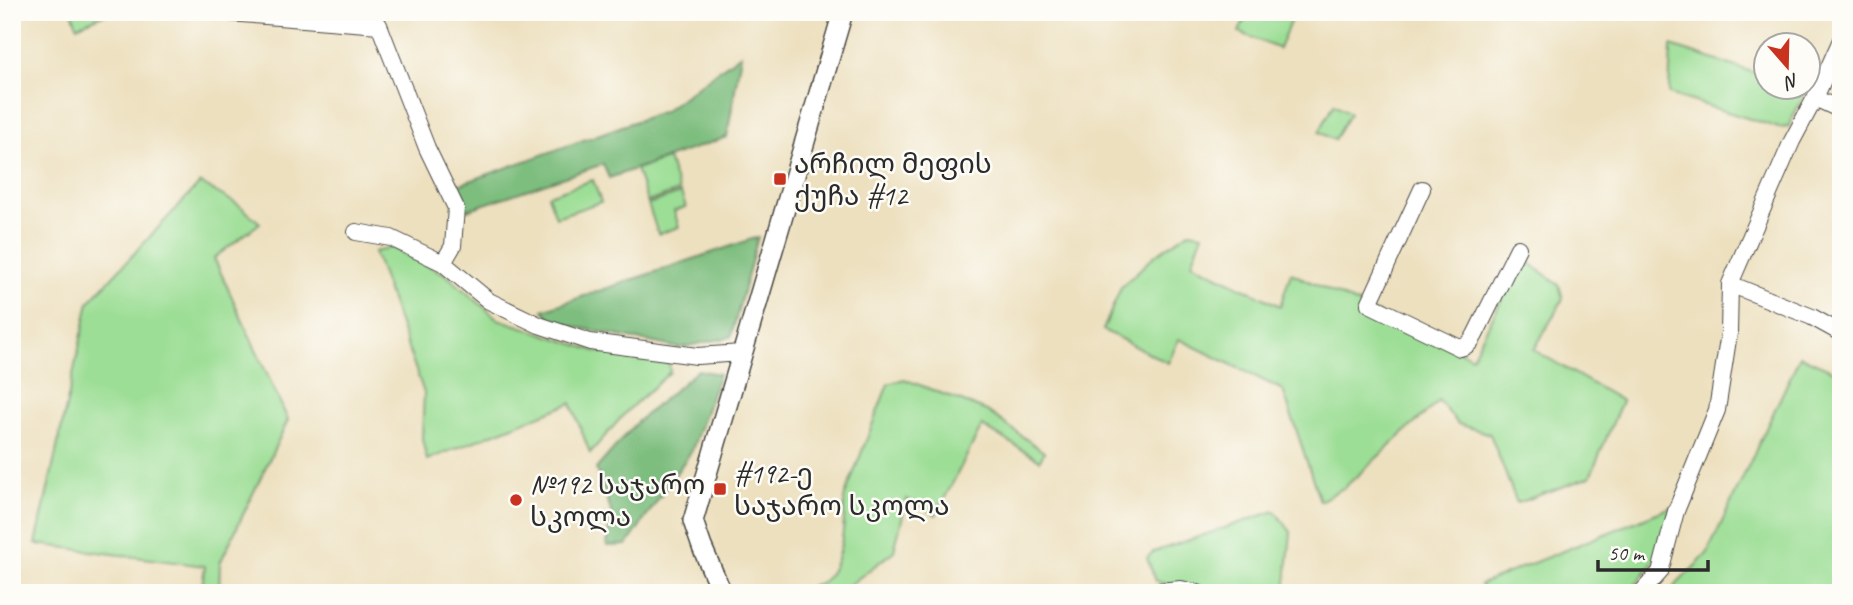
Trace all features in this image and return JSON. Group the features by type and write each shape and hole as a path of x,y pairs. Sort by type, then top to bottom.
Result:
{"street":[{"path":"216,12 379,25 427,148 456,208 453,246 443,263"},
{"path":"720,591 693,521 843,12"},
{"path":"1822,82 1841,40"},
{"path":"1822,101 1841,110"},
{"path":"1641,593 1660,572 1676,510 1717,410 1729,333 1730,284 1792,141 1813,102"},
{"path":"1422,189 1369,304 1461,348 1465,347 1475,335 1518,248"},
{"path":"356,232 391,238 443,263 489,301 540,325 590,342 697,356 742,353"},
{"path":"1730,284 1812,317 1841,333"},
{"path":"1135,593 1181,589 1198,593"}],"green space":[{"path":"72,12 110,12 77,26"},
{"path":"1248,12 1294,12 1279,49 1239,32"},
{"path":"1671,46 1752,72 1752,102 1800,102 1788,127 1779,128 1669,94"},
{"path":"741,54 727,137 609,178 603,164 467,210 450,188 664,111"},
{"path":"1334,104 1350,113 1334,140 1319,132"},
{"path":"668,159 679,191 647,202 636,169"},
{"path":"593,180 601,202 556,217 548,195"},
{"path":"200,183 239,205 260,223 214,258 288,420 220,563 219,593 201,593 205,566 36,544 89,302"},
{"path":"681,193 686,207 674,211 679,227 658,234 648,204"},
{"path":"1189,232 1203,234 1192,263 1280,306 1291,273 1472,357 1523,258 1559,285 1563,299 1534,350 1622,401 1590,477 1517,503 1490,434 1458,424 1439,401 1345,487 1320,501 1283,390 1179,339 1168,363 1103,330 1121,287 1154,256"},
{"path":"758,237 731,337 679,348 556,323 543,310"},
{"path":"391,247 445,274 498,319 598,352 668,359 670,372 627,411 590,453 571,403 427,460 422,439 424,393 374,252"},
{"path":"1800,356 1841,374 1841,593 1668,593 1707,554"},
{"path":"698,370 719,374 692,450 627,545 607,546 611,511 596,469 637,422"},
{"path":"904,379 987,411 1044,452 1040,460 982,426 936,515 907,499 894,551 847,587 848,593 812,593 811,586 825,580 836,561 843,530 844,498 888,384"},
{"path":"1674,506 1658,556 1629,593 1483,593 1481,584"},
{"path":"1275,511 1291,532 1285,592 1223,593 1156,581 1147,558 1153,552"}],"place":[{"name":"არჩილ მეფის ქუჩა #12","path":"780,179"},
{"name":"#192-ე საჯარო სკოლა","path":"720,489"},
{"name":"№192 საჯარო სკოლა","path":"516,500"}]}
